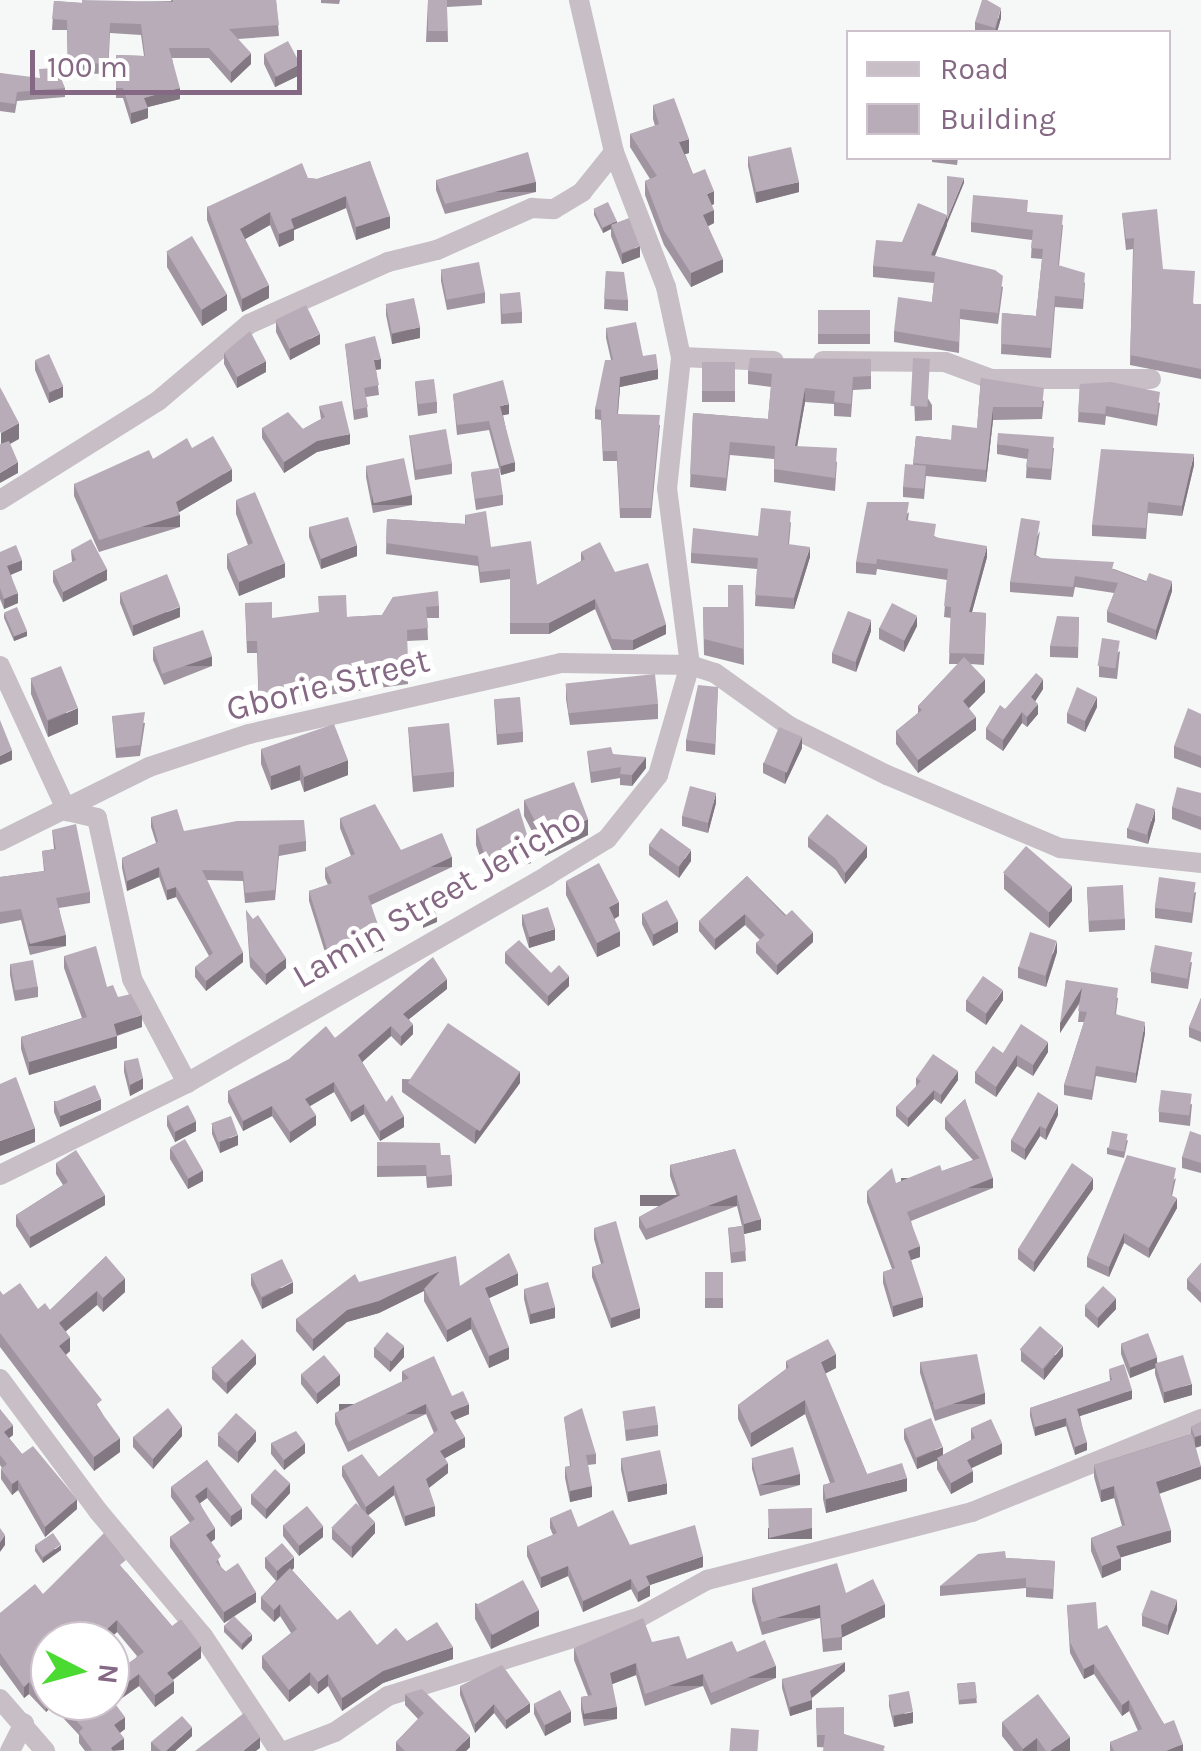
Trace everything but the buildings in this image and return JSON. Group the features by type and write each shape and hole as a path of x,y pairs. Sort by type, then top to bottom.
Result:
{"street":[{"name":"Lamin Street Jericho","path":"0,1176 188,1083 606,838 631,816 658,775 690,665 667,489 681,357 666,287 614,152 580,0"},
{"path":"0,500 158,400 249,324 388,262 437,250 532,208 554,209 582,192 614,152"},
{"path":"681,357 798,362 908,359 946,362 991,379 1151,379"},
{"name":"Gborie Street","path":"0,841 68,811 149,767 249,734 561,663 690,665"},
{"path":"690,665 715,674 789,726 886,775 1060,848 1201,864"},
{"path":"0,666 68,811 97,818 132,979 188,1083"},
{"path":"0,1379 204,1636 282,1751 335,1732 388,1696 640,1617 708,1580 972,1512 1201,1419"},
{"path":"0,1699 45,1751"},
{"path":"10,1751 24,1723"}]}
